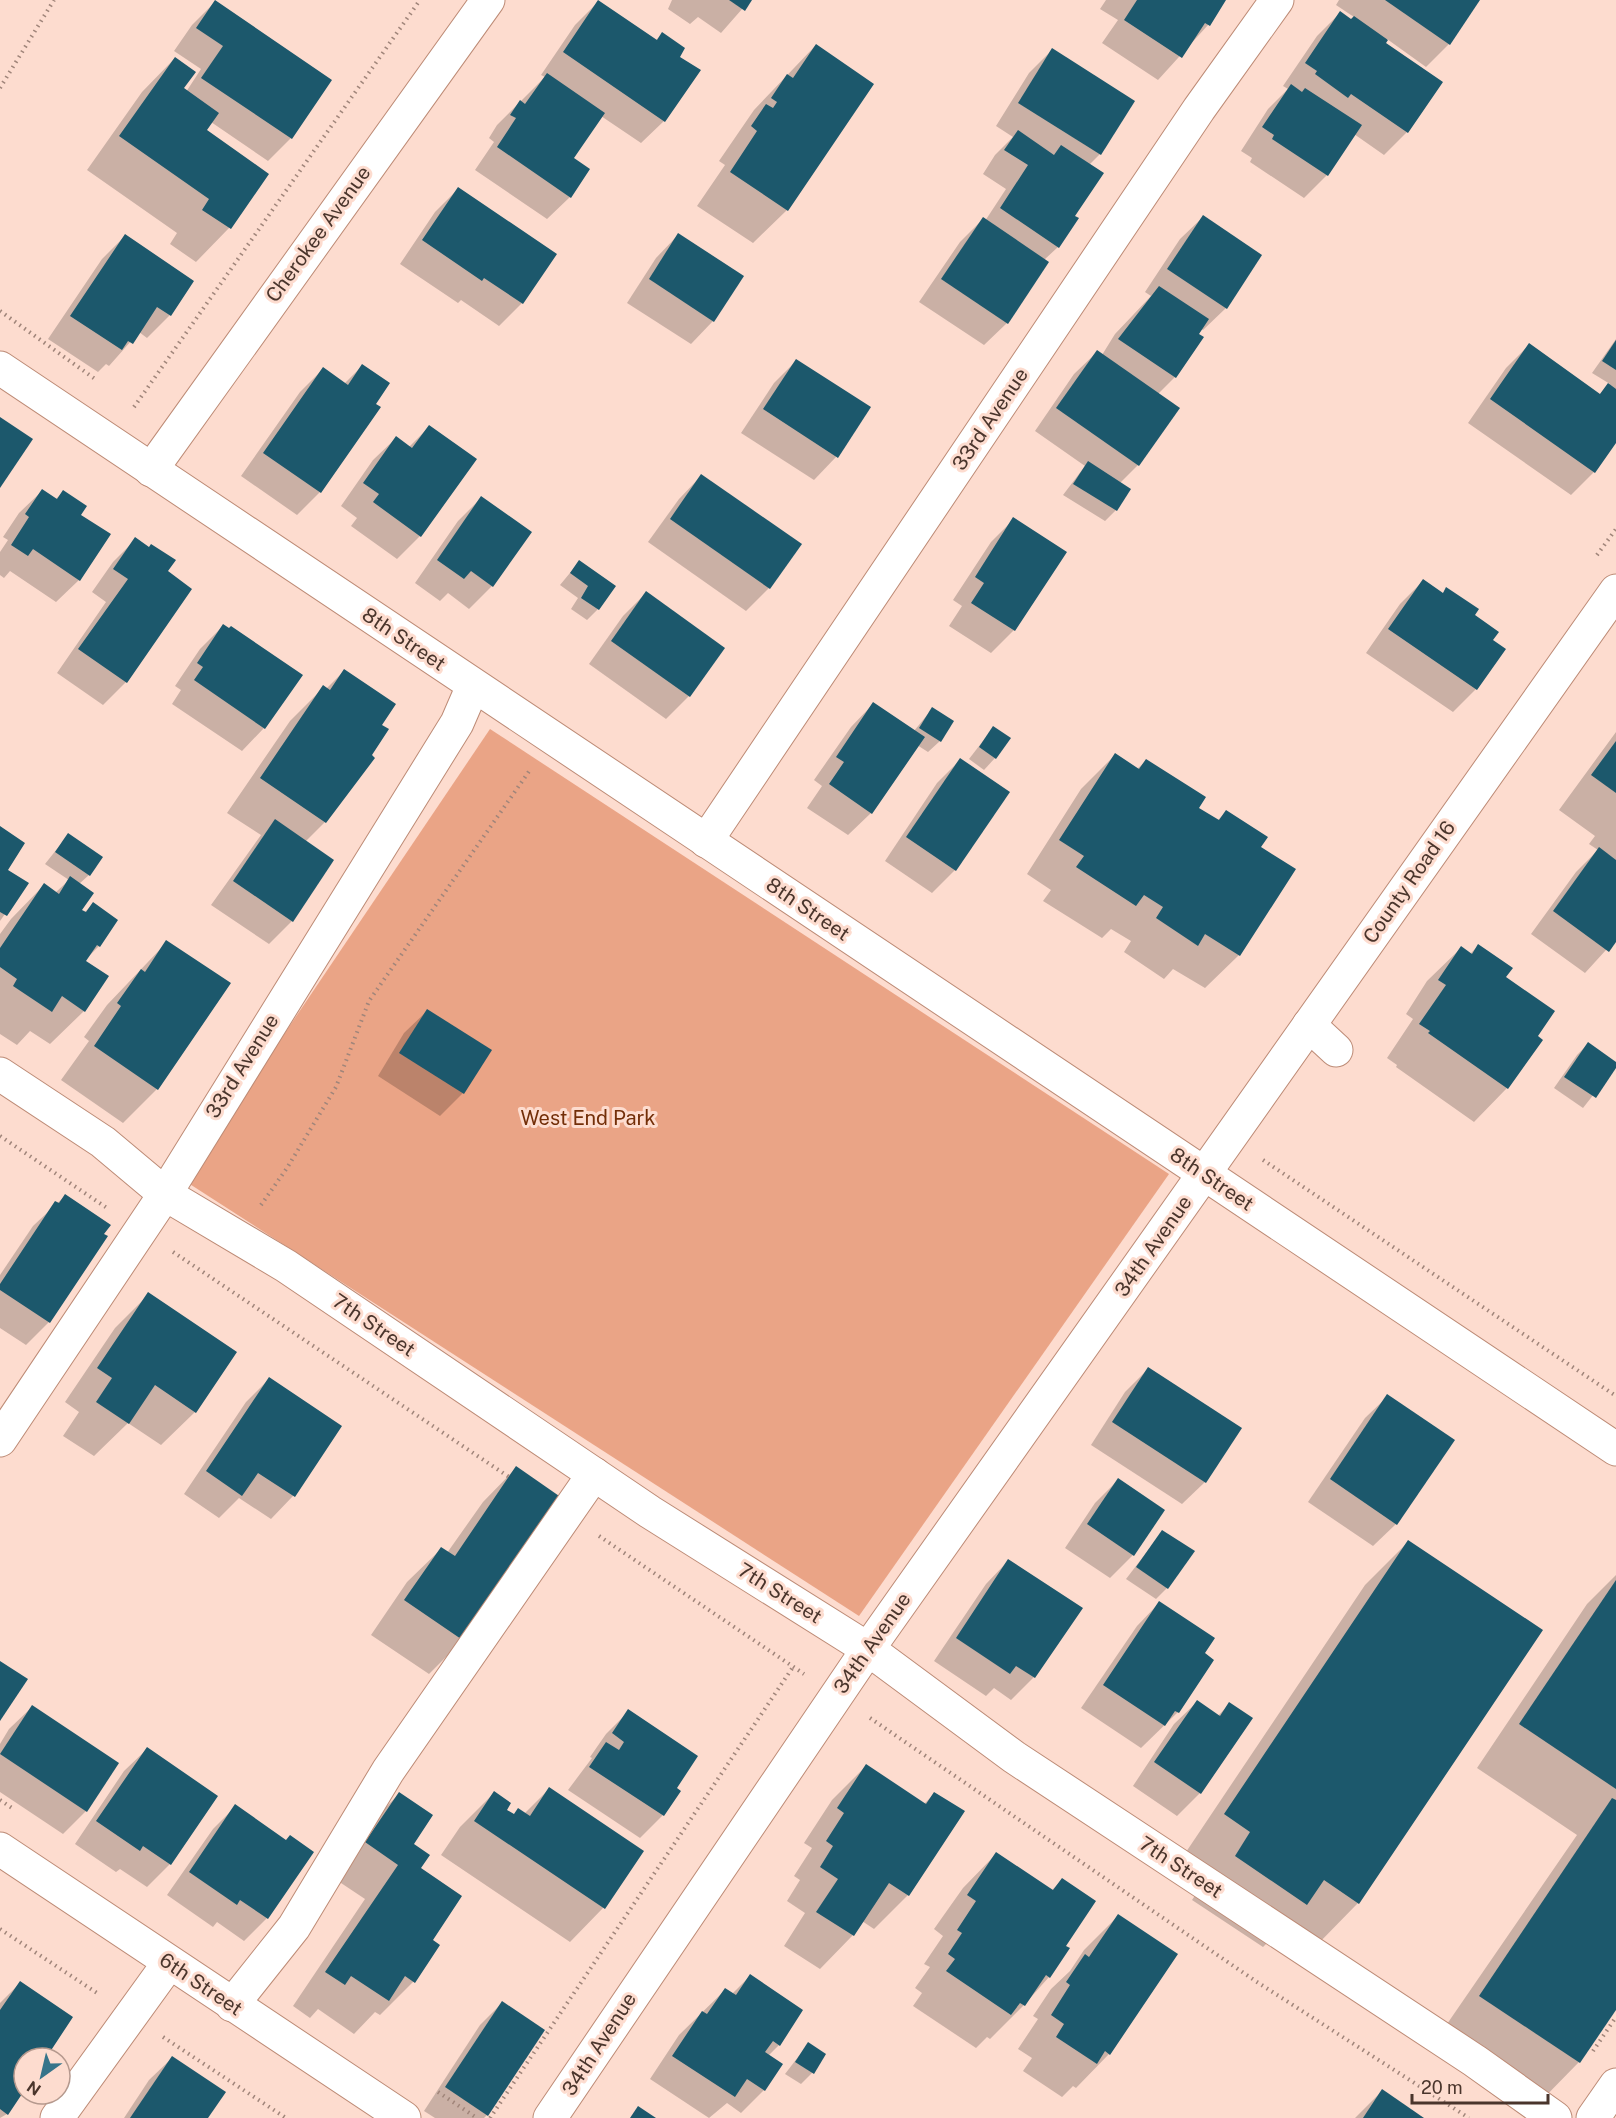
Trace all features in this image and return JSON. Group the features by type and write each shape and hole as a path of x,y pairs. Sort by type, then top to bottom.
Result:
{"street":[{"name":"Cherokee Avenue","path":"151,470 488,0"},
{"name":"33rd Avenue","path":"706,841 1193,119 1277,0"},
{"name":"8th Street","path":"0,368 1616,1449"},
{"name":"County Road 16","path":"1204,1174 1616,591"},
{"name":"33rd Avenue","path":"0,1440 165,1194 457,723 473,686"},
{"path":"1309,1025 1336,1050"},
{"name":"7th Street","path":"0,1074 103,1142 165,1194 286,1266 594,1474 868,1649 1014,1757 1475,2061 1555,2118"},
{"name":"34th Avenue","path":"550,2118 836,1695 1204,1174"},
{"path":"232,2005 294,1927 388,1770 594,1474"},
{"name":"6th Street","path":"0,1849 404,2118"},
{"path":"57,2118 169,1963"},
{"path":"1593,2118 1616,2085"}],"path":[{"path":"0,88 54,0"},
{"path":"134,407 420,0"},
{"path":"257,1211 287,1168 336,1087 369,1001 534,763"},
{"path":"0,1136 509,1477"},
{"path":"567,1515 1257,1982 1469,2118"},
{"path":"490,2118 793,1667"}],"green space":[{"name":"West End Park","path":"490,729 1169,1174 859,1616 185,1181"}],"building":[{"path":"215,0 332,80 292,139 201,78 223,46 196,28"},
{"path":"598,0 657,40 662,32 685,48 680,57 701,70 665,122 563,52"},
{"path":"729,0 752,0 745,11"},
{"path":"1137,0 1226,0 1210,26 1205,23 1182,58 1124,20"},
{"path":"1385,0 1480,0 1450,45"},
{"path":"1340,11 1351,19 1354,16 1388,40 1386,43 1443,82 1408,133 1351,94 1348,98 1315,74 1317,71 1305,63"},
{"path":"816,44 874,84 788,211 730,172 757,131 751,126 766,104 773,108 777,102 771,98 787,74 793,78"},
{"path":"1052,48 1135,101 1101,155 1018,103"},
{"path":"175,57 196,72 184,88 219,113 207,130 269,174 231,229 202,210 209,199 119,136"},
{"path":"547,73 605,113 574,158 590,169 571,198 497,147 516,118 510,115 520,100 525,104"},
{"path":"1291,84 1302,92 1305,88 1362,125 1328,176 1272,139 1274,135 1262,127"},
{"path":"1018,130 1054,155 1061,145 1104,173 1075,216 1079,218 1059,248 1000,208 1028,165 1004,150"},
{"path":"458,187 557,254 523,304 484,278 482,281 422,240"},
{"path":"1203,215 1262,255 1227,309 1167,269"},
{"path":"983,217 1049,262 1008,324 941,279"},
{"path":"678,233 744,276 714,322 649,279"},
{"path":"125,234 194,281 171,316 157,307 133,344 128,341 122,350 70,316"},
{"path":"1159,286 1209,319 1199,334 1204,337 1176,378 1118,339"},
{"path":"1616,340 1616,370 1602,361"},
{"path":"1529,343 1600,394 1608,383 1616,389 1616,443 1595,473 1490,399"},
{"path":"1097,350 1180,408 1139,466 1056,408"},
{"path":"796,359 871,407 838,458 763,409"},
{"path":"362,364 390,383 376,404 381,407 321,493 263,453 323,367 348,385"},
{"path":"0,417 33,439 0,488"},
{"path":"429,425 477,459 421,537 373,502 379,494 363,483 396,436 412,448"},
{"path":"1088,461 1131,489 1117,511 1073,484"},
{"path":"701,474 802,544 770,589 670,519"},
{"path":"42,489 57,499 63,490 87,506 81,515 111,534 80,581 33,549 28,556 11,545 29,517 25,514"},
{"path":"481,496 532,532 493,587 471,571 464,579 437,560"},
{"path":"1013,517 1067,552 1015,631 971,603 984,583 975,577"},
{"path":"135,537 149,547 151,544 176,560 168,571 192,589 127,683 78,649 128,579 113,569"},
{"path":"579,560 616,586 599,610 581,598 588,586 570,573"},
{"path":"1423,579 1443,593 1446,587 1479,609 1475,615 1499,632 1493,640 1506,649 1477,690 1388,629"},
{"path":"646,591 725,648 690,697 611,641"},
{"path":"223,624 229,628 231,626 303,675 265,729 194,680 203,667 197,663"},
{"path":"344,669 396,704 382,725 389,729 372,755 375,758 326,823 260,778 323,685 330,690"},
{"path":"873,702 925,737 872,814 829,784 844,762 836,757"},
{"path":"932,707 954,721 941,742 919,728"},
{"path":"993,726 1011,738 996,759 979,747"},
{"path":"1616,741 1616,793 1591,775"},
{"path":"1115,753 1139,769 1146,759 1206,797 1199,808 1219,820 1226,810 1268,837 1261,847 1296,869 1240,956 1205,934 1198,946 1156,918 1163,907 1144,895 1136,906 1076,867 1084,856 1059,840"},
{"path":"960,758 1010,792 956,871 906,837"},
{"path":"275,819 334,860 293,922 233,881"},
{"path":"0,826 25,843 8,870 29,883 7,916 0,912"},
{"path":"68,833 103,857 90,876 55,852"},
{"path":"1599,847 1616,860 1616,942 1609,952 1553,911"},
{"path":"70,876 94,893 82,910 86,912 93,902 118,920 100,947 97,945 86,961 109,976 85,1012 62,996 52,1012 13,986 17,979 0,967 0,948 44,883 59,894"},
{"path":"166,940 231,983 158,1090 94,1046 121,1006 117,1003 141,969 145,972"},
{"path":"1478,944 1513,968 1506,977 1555,1011 1538,1036 1543,1040 1508,1089 1428,1033 1430,1031 1419,1024 1446,985 1438,980 1461,946 1472,954"},
{"path":"427,1009 492,1050 464,1094 399,1053"},
{"path":"1588,1042 1616,1062 1616,1068 1596,1098 1564,1077"},
{"path":"65,1194 111,1225 104,1234 108,1236 50,1323 0,1290 0,1284 55,1201 59,1203"},
{"path":"148,1292 237,1352 196,1413 155,1385 129,1424 96,1402 112,1378 97,1368"},
{"path":"1148,1367 1242,1428 1206,1483 1112,1422"},
{"path":"269,1377 342,1426 295,1497 258,1473 242,1496 206,1471"},
{"path":"1387,1394 1455,1440 1397,1525 1330,1479"},
{"path":"516,1466 562,1498 464,1641 404,1600 441,1547 455,1556"},
{"path":"1118,1478 1165,1510 1134,1556 1087,1524"},
{"path":"1162,1530 1195,1551 1168,1589 1136,1567"},
{"path":"1408,1540 1543,1630 1359,1904 1324,1880 1307,1905 1235,1856 1250,1832 1224,1814"},
{"path":"1008,1559 1083,1608 1035,1678 1016,1666 1010,1674 956,1638"},
{"path":"1616,1580 1616,1789 1519,1724"},
{"path":"1159,1601 1215,1638 1205,1653 1214,1660 1179,1713 1175,1711 1165,1726 1103,1685"},
{"path":"0,1661 28,1679 0,1721"},
{"path":"1197,1700 1220,1716 1229,1702 1253,1718 1201,1794 1154,1762"},
{"path":"32,1705 119,1763 87,1812 0,1754"},
{"path":"628,1709 698,1756 677,1788 681,1791 664,1816 589,1767 606,1742 619,1750 624,1742 612,1733"},
{"path":"147,1747 218,1796 171,1865 143,1846 140,1851 96,1821"},
{"path":"866,1764 926,1804 934,1792 965,1811 909,1896 889,1883 854,1936 816,1912 838,1879 820,1867 833,1846 826,1841 844,1813 837,1808"},
{"path":"549,1787 644,1851 605,1909 474,1821 494,1791 511,1803 507,1810 514,1814 518,1808 530,1816"},
{"path":"399,1792 433,1815 414,1844 430,1855 421,1868 462,1896 433,1940 440,1945 415,1983 405,1976 389,2001 351,1976 345,1985 325,1972 398,1865 365,1842"},
{"path":"1612,1798 1616,1800 1616,2010 1580,2063 1479,1996"},
{"path":"235,1804 286,1840 290,1835 314,1852 268,1919 240,1900 237,1905 189,1872"},
{"path":"996,1852 1053,1890 1062,1878 1096,1901 1066,1946 1070,1948 1050,1978 1046,1975 1025,2006 1020,2003 1011,2015 946,1971 955,1959 948,1954 962,1933 957,1930 976,1901 967,1895"},
{"path":"1118,1914 1178,1954 1110,2055 1105,2051 1097,2064 1056,2037 1064,2024 1051,2015 1070,1985 1066,1982 1085,1954 1089,1957"},
{"path":"750,1974 803,2010 780,2046 773,2041 765,2052 783,2064 765,2091 747,2079 735,2097 672,2056 702,2011 707,2014 725,1988 736,1995"},
{"path":"20,1981 73,2017 54,2046 12,2046 12,2106 14,2106 8,2115 0,2109 0,2010"},
{"path":"502,2001 545,2030 488,2116 445,2087"},
{"path":"808,2042 826,2054 814,2074 795,2062"},
{"path":"172,2056 226,2092 208,2118 130,2118"},
{"path":"1382,2089 1424,2118 1363,2118"},
{"path":"638,2106 656,2118 630,2118"}]}
